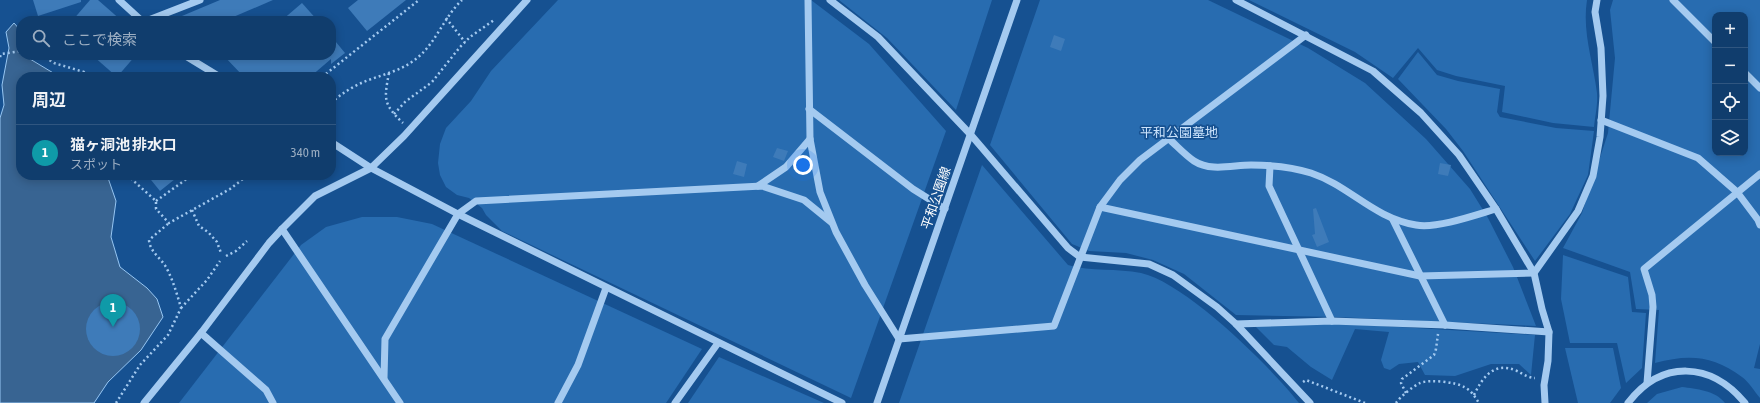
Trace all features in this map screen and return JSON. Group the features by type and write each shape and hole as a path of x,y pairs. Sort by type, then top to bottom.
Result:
{"street":[{"path":"119,0 137,16"},
{"path":"159,16 200,0"},
{"path":"144,403 201,333 269,243 282,229 315,196 371,168 410,129 527,0"},
{"path":"808,0 810,138 820,192 832,222 865,285 900,339 1054,326 1100,207 1120,180 1140,160 1306,36"},
{"path":"830,0 878,37 971,135 1068,248 1080,257 1149,264 1173,275 1217,307 1236,324 1310,403"},
{"name":"平和公園線","path":"877,403 1017,0"},
{"path":"1236,0 1373,71 1421,113 1459,155 1496,209 1534,273 1549,332 1549,355 1544,385 1545,403"},
{"path":"1534,273 1578,211 1593,176 1600,137 1603,96 1601,48 1595,12 1597,0"},
{"path":"1673,0 1712,39"},
{"path":"192,60 212,72"},
{"path":"1748,76 1760,88"},
{"path":"809,109 914,189 945,209"},
{"path":"1601,120 1698,158 1737,192 1758,220 1760,225"},
{"path":"758,186 786,167 810,138"},
{"path":"1169,139 1195,162 1213,167 1250,165 1270,166 1293,168 1318,176 1393,220 1425,226 1496,209"},
{"path":"336,145 371,168 458,214 718,344 842,403"},
{"path":"1270,166 1269,186 1332,321"},
{"path":"1647,383 1653,307 1652,295 1644,269 1760,174"},
{"path":"384,378 385,339 458,214 476,201 762,186 784,192 804,200 832,222"},
{"path":"1100,207 1420,276 1534,273"},
{"path":"1393,220 1442,325"},
{"path":"282,229 400,403"},
{"path":"558,403 578,365 606,288"},
{"path":"1236,324 1332,321 1442,325 1549,332"},
{"path":"201,333 266,390 274,403"},
{"path":"675,403 718,344"},
{"path":"1628,403 1647,383 1662,375 1676,372 1694,371 1708,374 1722,381 1745,403"}],"path":[{"path":"328,72 419,0"},
{"path":"336,98 359,84 403,67 418,58 430,43 446,18 462,0"},
{"path":"394,114 405,102 432,82 465,42 499,16"},
{"path":"446,18 465,42"},
{"path":"0,57 1,54 16,52"},
{"path":"49,60 54,63 84,72"},
{"path":"390,72 386,95 386,105 410,129"},
{"path":"132,180 156,202 156,209 169,223"},
{"path":"156,202 185,180"},
{"path":"181,308 175,286 165,266 150,247 149,240 169,223 230,190 242,180"},
{"path":"192,210 199,226 208,232 217,242 221,253"},
{"path":"226,256 236,251 247,241"},
{"path":"116,403 140,365 168,335 181,308 207,280 220,261"},
{"path":"1406,393 1400,383 1402,379 1434,355 1442,325"},
{"path":"1474,395 1488,374 1496,368 1507,368 1535,378"},
{"path":"1303,382 1306,380 1364,403"},
{"path":"1396,403 1406,393 1421,383 1436,382 1449,382 1464,386 1474,395 1479,403"}],"green space":[{"path":"558,0 811,0 869,44 946,131 851,398 502,231 486,215 482,208 469,198 457,195 446,187 440,175 438,163 440,144 446,128 471,101 491,71"},
{"path":"839,0 992,0 956,110 887,38"},
{"name":"平和公園墓地","path":"1040,0 1208,0 1308,48 1365,83 1426,139 1470,189 1488,218 1513,267 1536,326 1337,317 1236,315 1184,274 1153,260 1126,253 1089,251 1072,244 990,145"},
{"path":"1249,0 1587,0 1587,35 1597,93 1594,127 1553,123 1502,112 1505,86 1456,76 1437,70 1418,48 1393,78 1355,52"},
{"path":"1613,0 1760,0 1760,344 1754,368 1760,369 1760,398 1742,377 1721,364 1700,358 1678,358 1655,363 1659,310 1636,309 1630,272 1563,248 1582,213 1608,133 1615,58 1610,10"},
{"path":"1418,52 1437,75 1458,81 1500,89 1497,112 1500,117 1556,128 1594,131 1588,175 1570,214 1535,261 1463,151 1446,129 1398,79"},
{"path":"982,165 1068,265 1141,273 1160,280 1181,292 1226,328 1248,348 1286,387 1299,403 899,403"},
{"path":"362,217 397,217 432,224 702,349 666,403 179,403 301,245 326,227"},
{"path":"1563,255 1628,277 1632,312 1646,313 1642,368 1626,383 1617,343 1570,343 1561,299"},
{"path":"1252,323 1331,323 1535,335 1531,375 1519,364 1491,364 1455,376 1425,375 1418,362 1399,364 1390,370 1384,368 1381,360 1389,332 1355,329 1332,380 1311,367 1287,347 1274,345"},
{"path":"1565,348 1613,348 1621,388 1610,403 1578,403"},
{"path":"719,357 824,403 688,403"},
{"path":"1682,387 1711,393 1716,395 1725,403 1647,403 1657,394"}],"shaded area":[{"path":"14,23 16,25 16,60 32,60 52,72 16,72 16,180 109,180 116,201 111,237 120,267 147,288 157,299 163,317 141,350 108,382 94,403 0,403 0,118 4,105 2,85 9,48 6,32"}],"building":[{"path":"33,0 81,0 81,2 38,16"},
{"path":"90,0 98,0 116,16 76,16"},
{"path":"220,0 273,0 236,16 182,16"},
{"path":"358,0 406,0 367,31 348,8"},
{"path":"302,3 314,16 287,16"},
{"path":"1054,35 1065,39 1061,51 1050,47"},
{"path":"336,42 345,53 331,64 331,60 336,60"},
{"path":"98,60 132,60 121,72 111,72"},
{"path":"228,60 330,60 316,72 239,72"},
{"path":"777,148 788,151 784,161 773,157"},
{"path":"737,161 747,164 744,177 733,174"},
{"path":"1440,163 1451,165 1448,176 1438,174"},
{"path":"151,180 174,180 160,191"},
{"path":"1316,208 1329,242 1317,247 1312,235 1315,234 1313,209"},
{"path":"113,302 123,304 132,310 138,319 140,329 138,339 132,348 123,354 113,356 103,354 94,348 88,339 86,329 88,319 94,310 103,304"}],"place":[{"name":"猫ヶ洞池 排水口","path":"113,327"}]}
